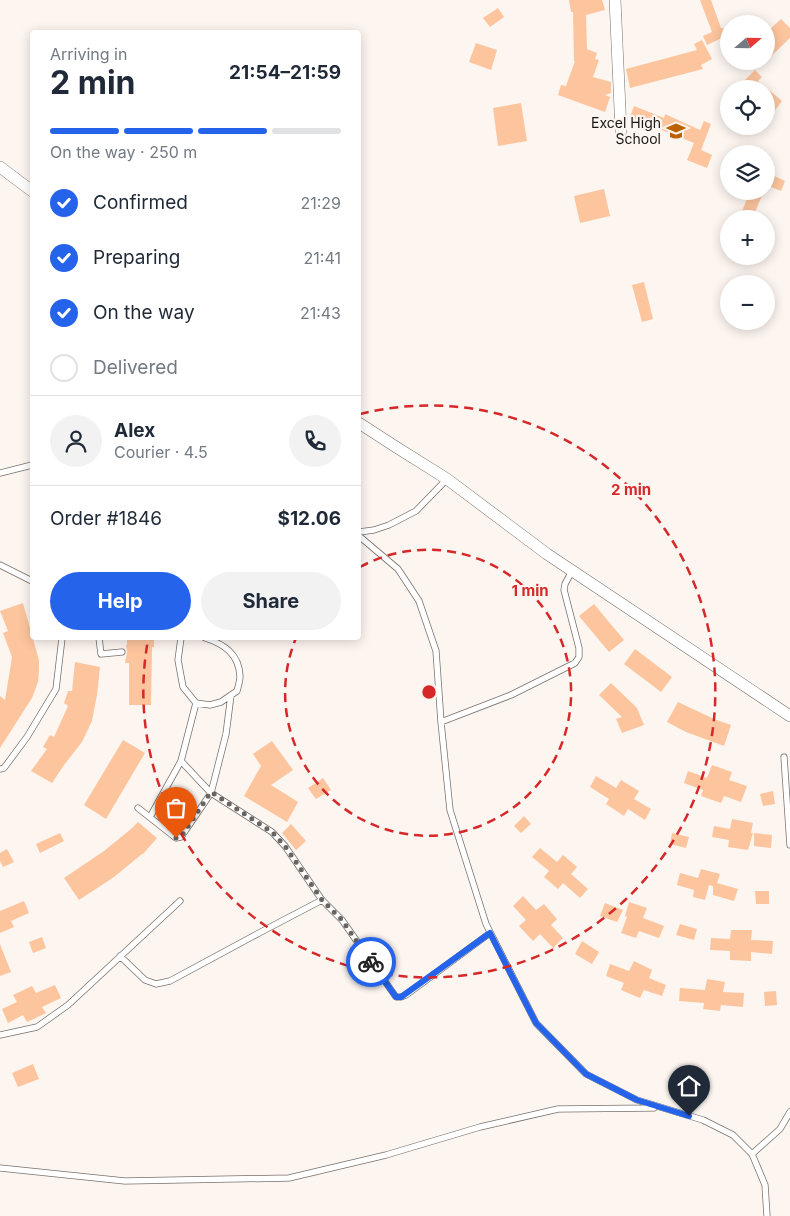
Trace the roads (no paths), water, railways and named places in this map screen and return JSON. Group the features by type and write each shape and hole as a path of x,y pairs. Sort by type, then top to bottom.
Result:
{"street":[{"path":"615,0 621,131"},
{"path":"0,167 30,190"},
{"path":"361,424 447,479 547,554 790,716"}],"lane":[{"path":"0,473 30,466"},
{"path":"361,532 388,525 416,511 447,479"},
{"path":"361,538 398,569 419,601 436,651 450,810 486,924 536,1023 586,1074 637,1100 703,1120 734,1135 752,1154 765,1185 767,1216"},
{"path":"0,565 30,580"},
{"path":"441,722 511,695 575,663 579,656 579,648 564,590 572,571"},
{"path":"0,769 4,768 27,737 56,689 62,640"},
{"path":"99,640 101,654 122,652"},
{"path":"181,640 178,660 183,687 196,703 210,705 221,702 237,691 240,677 237,663 229,649 212,640"},
{"path":"138,808 176,838 181,837 211,792 226,734 231,695"},
{"path":"150,818 181,761 196,703"},
{"path":"784,757 790,845"},
{"path":"181,761 211,792 272,832 285,846 322,900 342,920 396,997 406,995 490,933"},
{"path":"0,1035 37,1027 68,1005 180,900"},
{"path":"120,956 145,980 156,984 170,982 322,900"},
{"path":"0,1168 125,1181 289,1178 386,1155 480,1127 558,1109 661,1108"},
{"path":"752,1154 780,1129 790,1112"}],"place":[{"name":"Excel High School","path":"676,131"}]}
